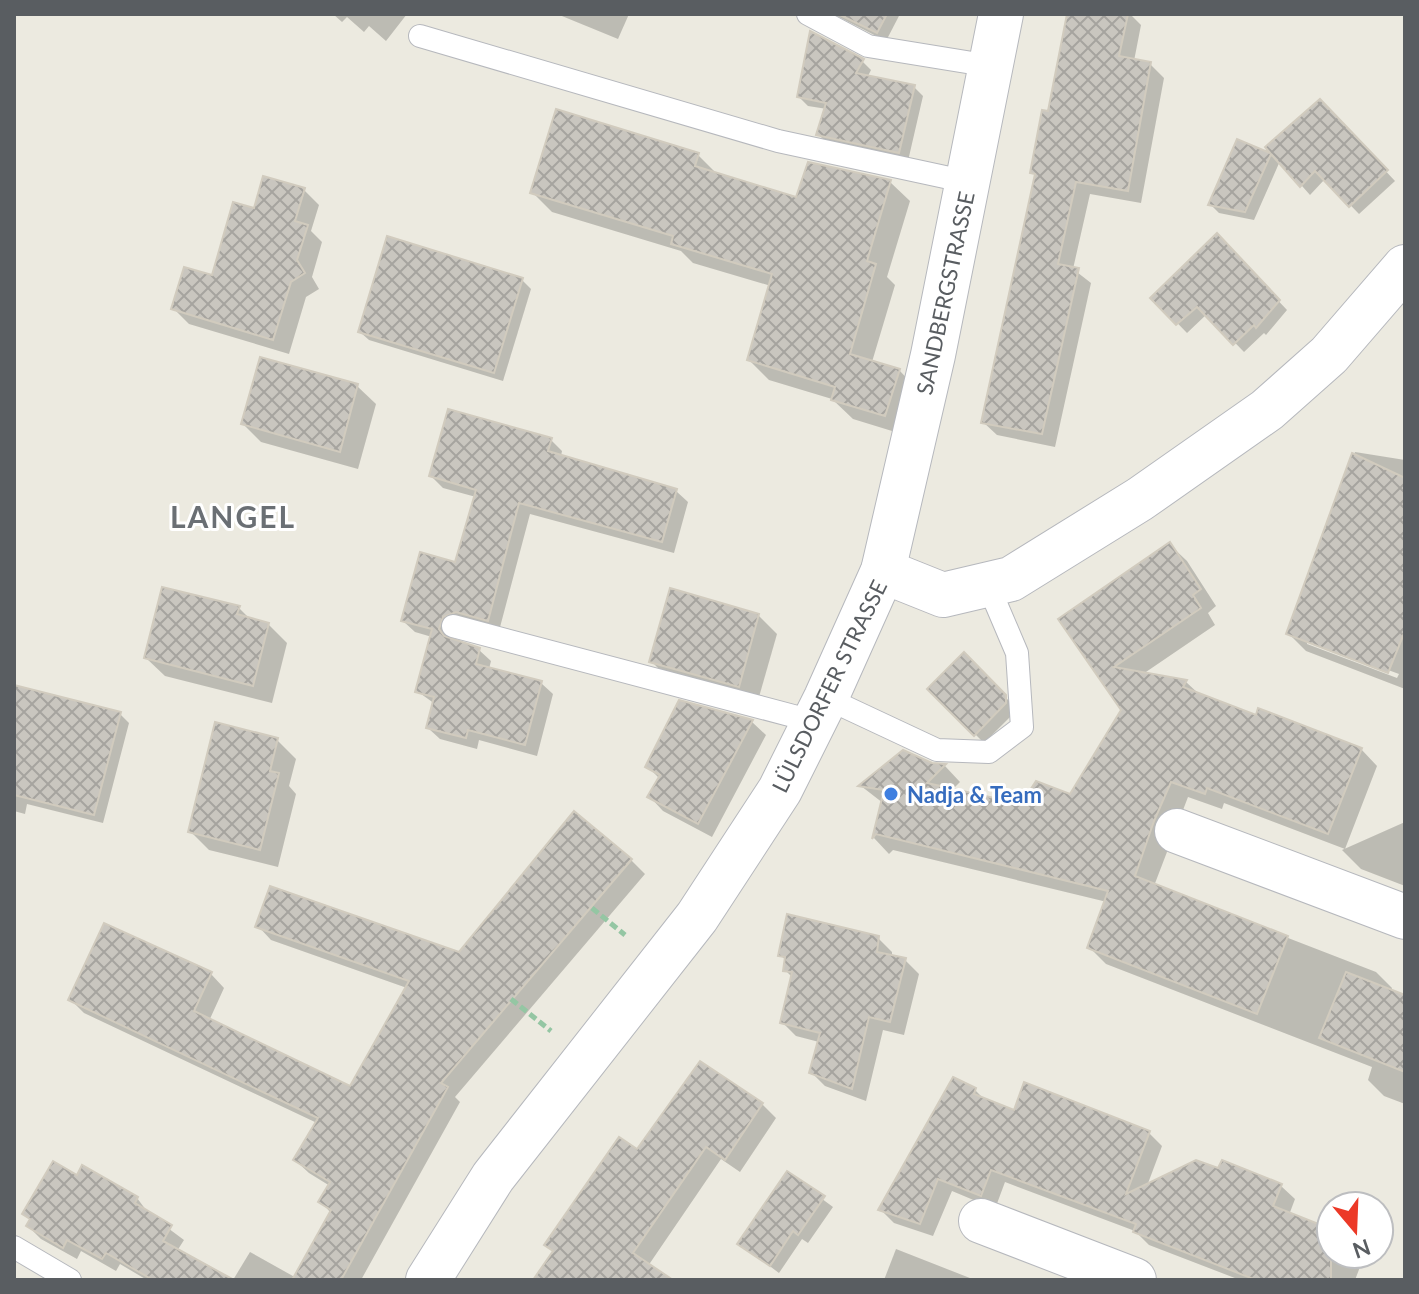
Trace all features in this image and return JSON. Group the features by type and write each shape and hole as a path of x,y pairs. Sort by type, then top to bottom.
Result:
{"street":[{"name":"SANDBERGSTRASSE","path":"883,571 933,355 1001,14"},
{"name":"LÜLSDORFER STRASSE","path":"428,1280 493,1177 697,917 780,790 821,710 883,571 943,595 1011,579 1140,499 1267,410 1329,355 1405,267"},
{"path":"1177,831 1405,917"},
{"path":"981,1221 1134,1280"}],"lane":[{"path":"808,14 868,46 991,66"},
{"path":"420,36 778,141 968,182"},
{"path":"453,626 821,710 937,750 989,752 1022,727 1017,653 988,585"},
{"path":"14,1247 70,1280"}],"building":[{"path":"838,14 887,14 877,33"},
{"path":"1067,14 1128,14 1119,56 1151,62 1128,191 1076,182 1058,264 1079,268 1042,434 981,423 1035,174 1030,173 1042,110 1048,111"},
{"path":"810,31 864,59 856,73 915,85 899,153 816,135 826,103 797,97"},
{"path":"1320,99 1388,170 1349,207 1315,171 1300,187 1271,154 1245,212 1208,205 1237,139 1270,153 1265,147"},
{"path":"556,109 699,153 695,166 796,197 808,162 891,180 867,261 876,264 850,354 900,369 885,416 831,400 835,387 747,360 772,274 671,244 673,236 530,193"},
{"path":"263,176 305,188 295,221 308,225 297,260 305,273 291,282 273,340 171,309 184,267 212,275 233,202 254,208"},
{"path":"1217,233 1280,300 1256,328 1254,325 1233,345 1197,307 1176,325 1150,298"},
{"path":"387,236 523,278 494,373 358,332"},
{"path":"260,357 358,384 340,452 241,424"},
{"path":"448,409 552,438 548,451 677,489 662,542 519,503 488,621 456,612 443,617 439,629 444,636 480,648 476,664 542,681 525,745 468,730 466,738 426,728 434,697 415,692 432,629 401,621 420,552 455,562 476,490 429,476"},
{"path":"1352,453 1405,478 1405,631 1388,673 1286,634"},
{"path":"1170,542 1201,589 1193,595 1201,608 1114,667 1187,680 1183,687 1256,715 1258,708 1362,748 1328,834 1207,788 1205,794 1171,782 1154,821 1135,876 1288,936 1257,1014 1087,948 1108,891 876,834 872,839 884,790 858,786 903,750 932,763 946,764 927,783 1021,804 1036,781 1070,794 1121,710 1058,619"},
{"path":"162,587 240,606 237,614 269,623 253,686 144,658"},
{"path":"670,588 759,614 739,687 649,662"},
{"path":"964,652 1006,695 1006,703 974,736 927,689"},
{"path":"14,685 121,712 94,815 14,795"},
{"path":"679,700 753,720 698,824 647,797 660,775 645,767"},
{"path":"215,722 278,738 270,771 279,773 260,850 188,832"},
{"path":"574,811 632,859 441,1083 448,1087 341,1280 292,1280 331,1210 318,1202 330,1182 293,1160 318,1118 68,1000 104,923 212,972 194,1011 350,1086 409,981 255,927 270,886 459,952"},
{"path":"787,914 879,936 877,952 906,958 890,1022 869,1017 852,1089 809,1073 820,1033 780,1023 792,972 783,971 785,957 778,956"},
{"path":"1346,972 1405,995 1405,1072 1319,1038"},
{"path":"700,1061 763,1103 725,1160 706,1147 633,1253 673,1280 533,1280 553,1251 544,1245 619,1137 637,1149"},
{"path":"953,1077 976,1088 974,1094 1014,1110 1024,1082 1150,1131 1126,1194 1196,1160 1218,1168 1222,1160 1282,1184 1273,1206 1315,1223 1315,1270 1331,1270 1331,1280 1256,1280 1133,1232 1136,1224 991,1170 981,1196 938,1179 920,1224 878,1210"},
{"path":"53,1161 77,1175 82,1165 138,1197 135,1203 172,1225 163,1241 234,1280 153,1280 106,1253 102,1259 67,1240 63,1248 26,1226 30,1219 22,1214"},
{"path":"787,1171 825,1196 798,1235 793,1231 770,1266 737,1244"}],"place":[{"name":"Nadja & Team","path":"891,794"}],"district":[{"name":"LANGEL","path":"233,516"}]}
